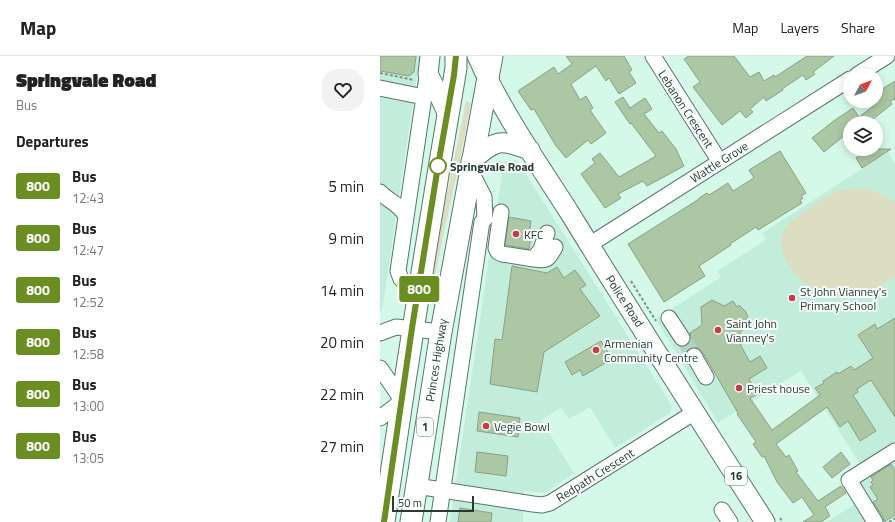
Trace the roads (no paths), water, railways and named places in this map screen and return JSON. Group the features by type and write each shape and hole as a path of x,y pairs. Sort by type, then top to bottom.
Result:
{"highway":[{"name":"Princes Highway","path":"411,522 441,332 492,56"},
{"name":"1","path":"384,522 412,328 448,115 461,59"}],"main road":[{"name":"Police Road","path":"477,56 487,78 530,150 765,522"},
{"name":"Police Road","path":"461,59 487,78"},
{"path":"425,69 448,115"},
{"path":"471,165 490,146 502,142 510,143 530,150"}],"street":[{"name":"Lebanon Crescent","path":"652,56 720,162"},
{"path":"868,68 887,56"},
{"path":"418,294 401,279 398,274 424,97 425,69"},
{"name":"Wattle Grove","path":"589,245 843,83"},
{"path":"380,88 424,97"},
{"name":"Princes Highway","path":"438,522 481,228 482,222 485,219 486,208 484,197 471,165"},
{"path":"380,191 400,195 410,191"},
{"path":"380,191 386,198 400,207 406,216"},
{"path":"501,212 496,248 498,252 543,261 547,259 555,247"},
{"path":"534,259 542,249 543,240 547,233"},
{"path":"669,318 682,338"},
{"path":"380,333 395,327 441,332"},
{"path":"694,356 706,377"},
{"path":"380,368 402,401 380,418"},
{"name":"Redpath Crescent","path":"416,486 533,504 542,505 550,503 695,412"},
{"path":"875,522 849,480 895,451"}],"tunnel":[{"path":"682,338 694,356"}],"place":[{"name":"Springvale Road","path":"438,166"},
{"name":"KFC","path":"516,234"},
{"name":"St John Vianney's Primary School","path":"792,298"},
{"name":"Saint John Vianney's","path":"718,330"},
{"name":"Armenian Community Centre","path":"596,350"},
{"name":"Priest house","path":"739,388"},
{"name":"Vegie Bowl","path":"486,426"}]}
